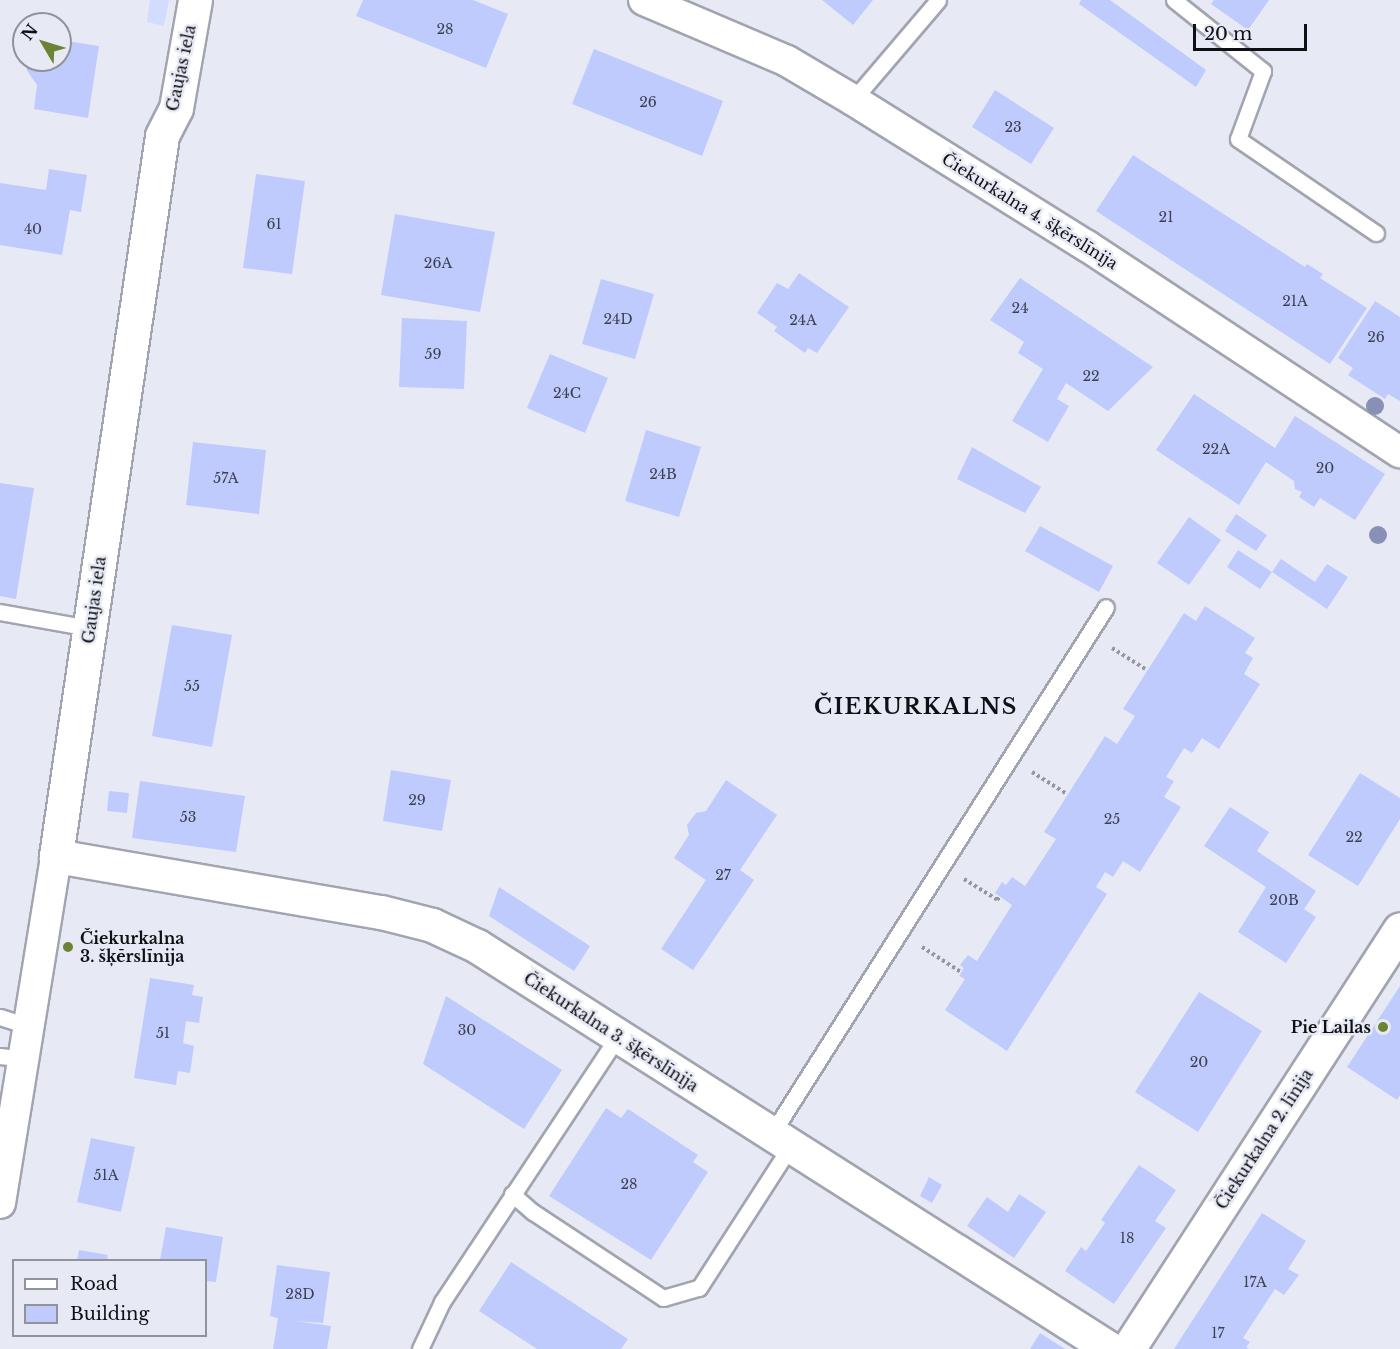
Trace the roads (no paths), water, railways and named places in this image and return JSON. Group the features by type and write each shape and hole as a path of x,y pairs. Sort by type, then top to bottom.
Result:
{"street":[{"name":"Gaujas iela","path":"1,1196 12,1058 28,1026 56,856 162,136 176,108 195,0"},
{"name":"Čiekurkalna 4. šķērslīnija","path":"644,0 788,62 853,100 1087,246 1400,452"},
{"name":"Čiekurkalna 3. šķērslīnija","path":"56,856 381,912 432,925 477,946 1110,1349"},
{"name":"Čiekurkalna 2. līnija","path":"1128,1349 1400,929"}],"lane":[{"path":"853,100 938,0"},
{"path":"1174,0 1263,71 1238,139 1376,233"},
{"path":"512,1194 533,1212 663,1298 699,1287 900,933 1106,608"},
{"path":"0,612 90,628"},
{"path":"0,1017 28,1026"},
{"path":"420,1349 442,1302 619,1035"}],"place":[{"name":"Čiekurkalna 3. šķērslīnija","path":"68,947"},
{"name":"Pie Lailas","path":"1383,1027"}],"district":[{"name":"ČIEKURKALNS","path":"916,707"}]}
